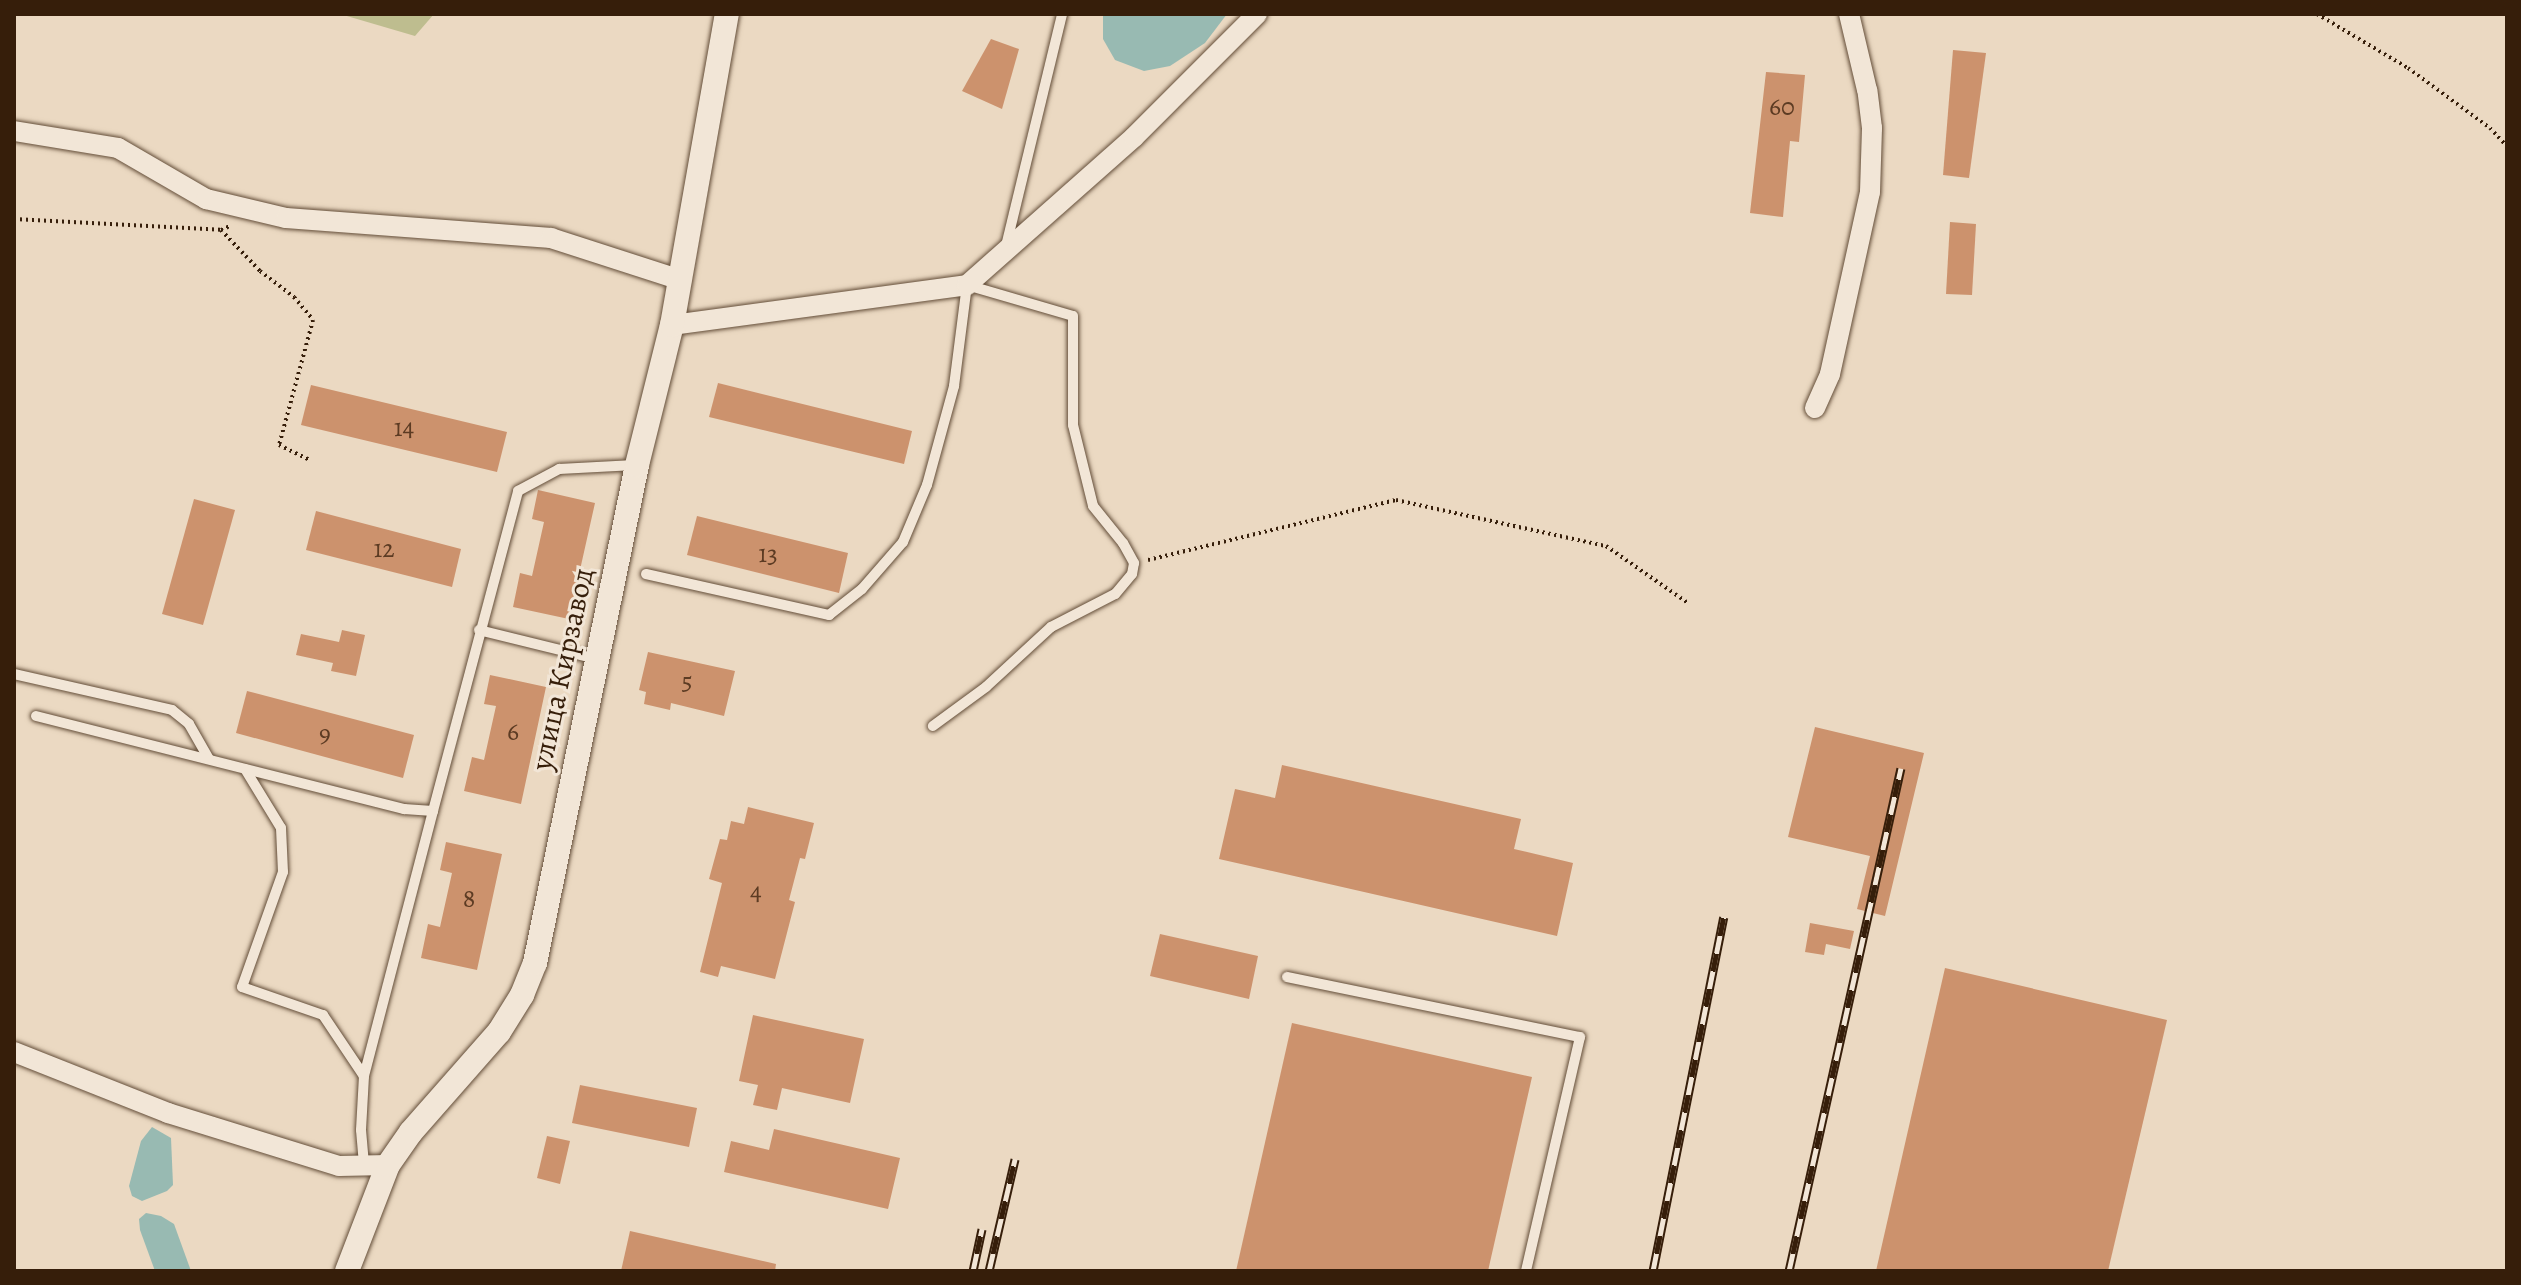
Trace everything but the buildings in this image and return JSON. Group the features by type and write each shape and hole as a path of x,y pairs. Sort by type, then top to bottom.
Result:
{"street":[{"path":"672,325 967,285 1134,137 1257,14"},
{"path":"1815,408 1830,374 1870,192 1872,128 1867,90 1849,14"},
{"name":"улица Кирзавод","path":"347,1271 376,1166 411,1132 499,1032 529,979 539,945 637,465 672,325 727,22"},
{"path":"14,131 118,148 206,199 286,218 551,238 681,280"},
{"path":"14,1052 168,1113 339,1166 376,1166"}],"lane":[{"path":"1005,252 1062,14"},
{"path":"646,574 829,615 862,589 903,542 927,485 954,386 967,285 1073,316 1073,425 1093,506 1123,543 1134,563 1132,574 1115,594 1051,627 994,680 933,726"},
{"path":"376,1166 361,1130 364,1076 518,491 559,469 637,465"},
{"path":"479,630 597,659"},
{"path":"14,674 172,710 189,724 209,759"},
{"path":"36,716 404,809 433,811"},
{"path":"245,769 281,828 283,872 242,987 323,1015 364,1076"},
{"path":"1287,977 1580,1037 1526,1271"}],"path":[{"path":"2317,14 2408,68 2490,128 2507,146"},
{"path":"14,219 221,230 261,212"},
{"path":"221,230 260,271 294,297 313,320 279,445 310,460"},
{"path":"1134,563 1396,500 1606,546 1688,603"}],"shaded area":[{"path":"340,14 434,14 415,36"}],"water":[{"path":"1103,14 1227,14 1205,43 1170,66 1144,71 1115,60 1103,39"},
{"path":"152,1127 171,1138 173,1185 167,1191 142,1201 132,1196 129,1186 141,1141"},
{"path":"146,1213 161,1216 174,1224 191,1271 155,1271 140,1230 139,1219"}],"railway":[{"path":"1789,1271 1901,768"},
{"path":"1653,1271 1724,917"},
{"path":"989,1271 1015,1159"},
{"path":"973,1271 982,1229"}]}
